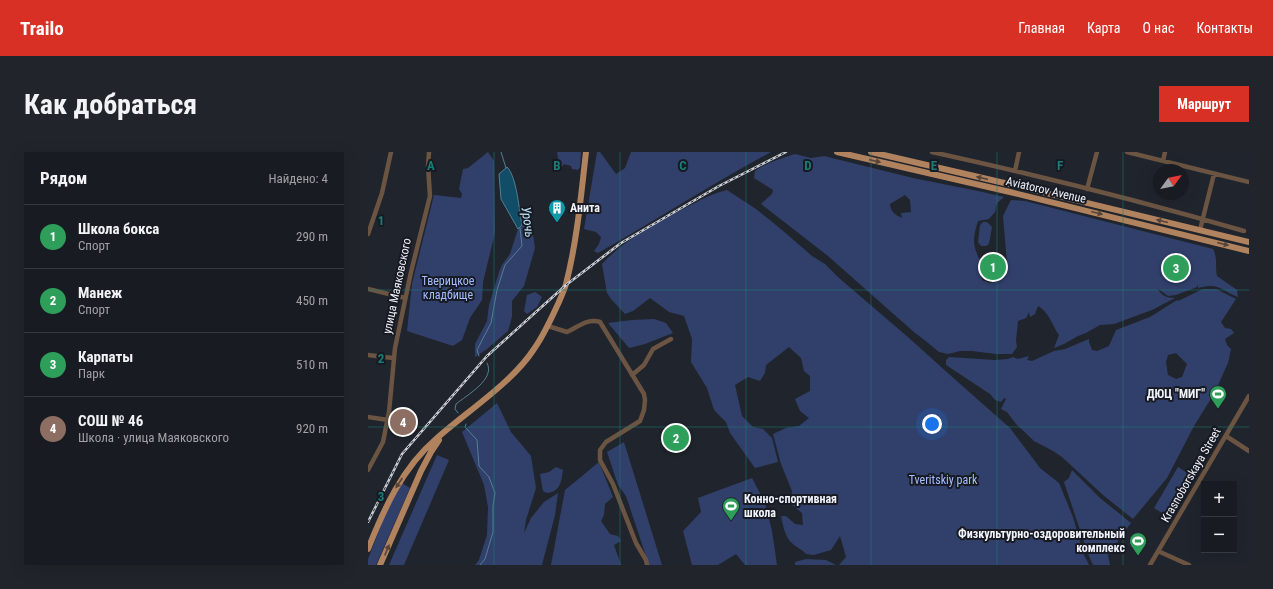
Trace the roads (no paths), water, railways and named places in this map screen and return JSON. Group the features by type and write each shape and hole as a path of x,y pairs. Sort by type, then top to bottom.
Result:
{"main road":[{"path":"368,549 394,490 421,453 506,381 523,364 534,350 548,326 566,285 575,236 586,152"},
{"name":"Aviatorov Avenue","path":"837,152 1010,192 1249,251"},
{"name":"Aviatorov Avenue","path":"871,152 1249,242"},
{"path":"380,565 420,473 443,434"},
{"path":"409,468 420,473"}],"street":[{"name":"улица Маяковского","path":"368,470 383,442 388,420 393,358 405,298 430,196 428,166 429,152"},
{"path":"932,152 1087,189 1244,231"},
{"path":"1015,171 1019,152"},
{"path":"1087,189 1097,152"},
{"path":"1127,152 1249,182"},
{"path":"1163,161 1165,152"},
{"path":"368,234 382,193 391,154"},
{"path":"1200,230 1214,174"},
{"path":"368,289 405,298"},
{"path":"548,326 567,332 587,321 594,320 600,322 644,394 644,410 640,421 606,442 600,450 600,460 613,484 636,543 646,560 647,565"},
{"path":"632,375 644,365 653,349 671,338"},
{"path":"368,354 393,358"},
{"name":"Krasnoborskaya Street","path":"1150,565 1249,396"},
{"path":"368,417 388,420"},
{"path":"1226,436 1249,451"},
{"path":"1158,551 1190,565"}],"waterway":[{"name":"Урочь","path":"501,152 506,168"},
{"name":"Урочь","path":"479,356 477,350 491,323 497,290 505,265 522,246 520,228"},
{"name":"Урочь","path":"458,413 455,409 456,404 479,386 488,375 489,369 487,363"},
{"name":"Урочь","path":"466,424 465,427 477,440 479,466 489,477 495,493 493,506 493,532 485,559 480,565"}],"railway":[{"path":"368,522 402,454 487,356 566,285 621,243 719,186 786,152"}],"place":[{"name":"Анита","path":"557,223"},
{"name":"Школа бокса","path":"993,267"},
{"name":"Карпаты","path":"1176,268"},
{"name":"ДЮЦ \"МИГ\"","path":"1218,409"},
{"name":"СОШ № 46","path":"403,422"},
{"name":"Манеж","path":"676,438"},
{"name":"Конно-спортивная школа","path":"731,521"},
{"name":"Физкультурно-оздоровительный комплекс","path":"1138,556"}],"park label":[{"name":"Тверицкое кладбище","path":"448,288"},
{"name":"Tveritskiy park","path":"943,480"}]}
